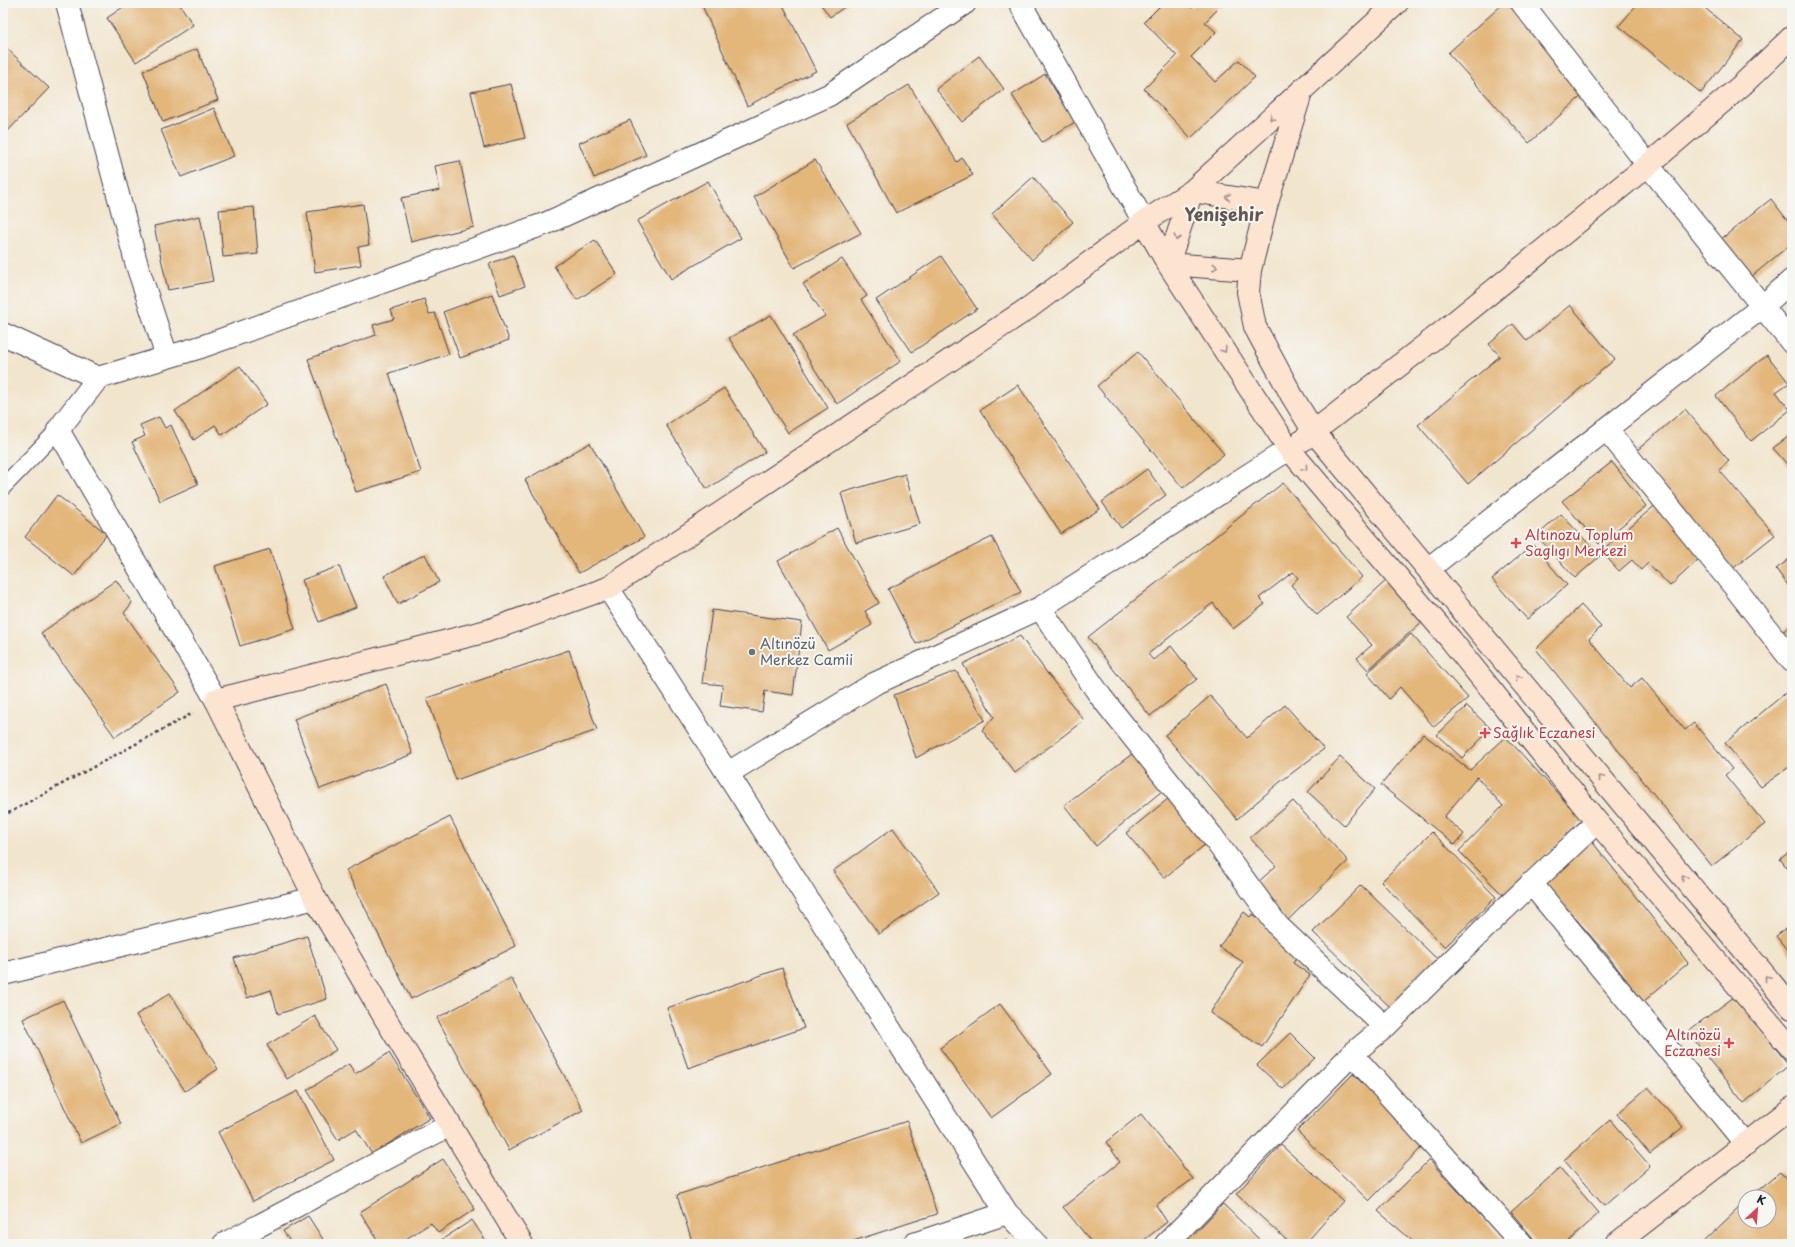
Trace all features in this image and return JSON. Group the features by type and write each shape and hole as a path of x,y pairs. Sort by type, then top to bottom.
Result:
{"street":[{"path":"68,3 136,262 167,357"},
{"path":"522,1244 315,898 216,700 58,430 98,378 201,347 548,223 829,95 965,3"},
{"path":"1020,3 1168,264 1289,450 1452,640 1597,822 1792,1049"},
{"path":"216,700 488,631 608,588 1030,307 1144,222 1192,191 1397,3"},
{"path":"1522,3 1648,165 1792,343"},
{"path":"728,773 874,684 1040,608 1289,450 1441,333 1648,165 1742,85 1792,37"},
{"path":"1301,91 1267,203 1250,270 1248,292 1255,327 1292,396 1314,432 1792,1008"},
{"path":"1192,191 1267,203"},
{"path":"1168,264 1192,191"},
{"path":"1168,264 1250,270"},
{"path":"1428,569 1762,307 1792,280"},
{"path":"3,334 98,378"},
{"path":"1606,429 1733,585 1792,661"},
{"path":"608,588 728,773 852,971 1007,1213 1037,1244"},
{"path":"1040,608 1101,697 1212,836 1278,926 1385,1027"},
{"path":"1166,1244 1352,1054 1385,1027 1531,884 1597,822"},
{"path":"1531,884 1746,1144"},
{"path":"3,974 315,898"},
{"path":"1352,1054 1522,1244"},
{"path":"1616,1244 1792,1108"},
{"path":"224,1244 450,1125"},
{"path":"914,1244 1007,1213"}],"lane":[{"path":"3,487 58,430"}],"path":[{"path":"3,816 216,700"}],"building":[{"path":"129,3 179,3 193,25 136,62 107,18"},
{"path":"701,3 782,3 816,71 747,106"},
{"path":"820,3 850,3 830,17"},
{"path":"1163,3 1186,3 1192,8 1197,3 1224,3 1205,22 1216,32 1191,57 1215,82 1239,60 1255,77 1191,138 1144,89 1177,56 1144,22"},
{"path":"1504,3 1507,3 1587,91 1529,143 1448,53"},
{"path":"1638,3 1699,3 1743,40 1701,93 1619,26"},
{"path":"3,45 49,88 3,136"},
{"path":"197,49 218,100 163,122 143,71"},
{"path":"979,56 1004,89 962,122 936,89"},
{"path":"1045,74 1075,122 1042,142 1012,95"},
{"path":"511,84 525,138 484,148 471,92"},
{"path":"909,85 957,162 962,158 973,175 896,213 847,123"},
{"path":"214,108 234,156 181,177 161,130"},
{"path":"630,120 646,155 594,178 579,143"},
{"path":"815,160 861,233 794,268 754,197"},
{"path":"460,161 474,227 411,242 401,198 440,190 435,166"},
{"path":"1033,177 1073,222 1032,260 992,214"},
{"path":"708,181 741,238 671,279 637,221"},
{"path":"1771,199 1792,226 1792,243 1751,277 1720,240"},
{"path":"363,204 369,245 358,247 361,265 315,272 307,212"},
{"path":"254,207 258,254 223,257 219,210"},
{"path":"200,216 213,281 168,290 154,226"},
{"path":"595,240 617,274 577,300 554,266"},
{"path":"513,255 525,286 500,295 489,264"},
{"path":"941,256 977,309 912,352 876,300"},
{"path":"842,259 867,296 861,300 901,361 837,404 793,335 825,316 803,284"},
{"path":"492,294 509,340 460,358 443,312"},
{"path":"424,299 429,314 435,313 449,354 389,373 421,472 356,492 308,359 376,335 373,325 394,319 391,310"},
{"path":"1570,305 1615,359 1468,484 1418,425 1500,356 1489,344 1513,324 1527,341"},
{"path":"771,315 828,408 788,433 729,338"},
{"path":"1138,352 1224,454 1183,488 1097,386"},
{"path":"1767,355 1789,383 1776,392 1790,410 1751,441 1716,396"},
{"path":"240,366 267,404 222,435 215,425 194,440 175,411"},
{"path":"1018,385 1100,509 1061,534 980,410"},
{"path":"724,388 765,452 707,489 666,425"},
{"path":"1685,409 1729,461 1719,470 1775,535 1731,570 1635,452"},
{"path":"159,417 165,428 171,425 198,484 160,501 132,442 145,436 140,425"},
{"path":"1792,434 1792,470 1773,448"},
{"path":"590,443 644,537 579,573 525,480"},
{"path":"1612,462 1646,506 1599,544 1562,501"},
{"path":"1147,469 1166,495 1121,528 1102,502"},
{"path":"905,474 920,524 856,543 841,493"},
{"path":"1283,483 1362,577 1317,615 1291,585 1298,578 1293,572 1259,598 1265,604 1233,629 1213,603 1148,654 1153,660 1171,646 1197,679 1150,716 1088,637"},
{"path":"57,495 107,534 74,576 25,537"},
{"path":"1658,503 1701,557 1670,586 1648,563 1641,570 1632,560 1619,571 1601,551"},
{"path":"1561,514 1600,556 1575,578 1537,536"},
{"path":"837,528 879,603 865,611 872,625 828,650 778,561"},
{"path":"992,537 1021,592 916,644 888,589"},
{"path":"1533,545 1567,585 1527,619 1492,579"},
{"path":"270,549 295,629 240,646 215,566"},
{"path":"425,554 439,582 398,604 384,576"},
{"path":"1792,557 1792,591 1776,569"},
{"path":"339,566 356,607 319,622 302,580"},
{"path":"1388,579 1425,619 1368,670 1357,658 1372,645 1346,617"},
{"path":"116,580 132,603 124,613 180,692 115,737 41,633"},
{"path":"1581,605 1601,627 1589,639 1630,688 1642,678 1685,730 1694,723 1732,769 1725,775 1765,824 1712,866 1536,649"},
{"name":"Altınözü Merkez Camii","path":"712,610 802,622 793,695 765,691 762,712 720,706 723,685 702,683"},
{"path":"1792,624 1792,650 1779,635"},
{"path":"1411,634 1468,698 1434,727 1400,687 1389,699 1367,673"},
{"path":"1020,636 1084,720 1015,773 982,730 994,717 963,664"},
{"path":"569,650 597,730 456,780 427,698"},
{"path":"956,671 985,720 916,758 894,695"},
{"path":"386,684 413,754 320,789 294,719"},
{"path":"1789,690 1792,693 1792,740 1790,741 1792,744 1792,765 1761,787 1725,743"},
{"path":"1210,696 1247,738 1285,705 1324,749 1280,782 1237,819 1165,735"},
{"path":"1467,706 1491,729 1462,758 1437,735"},
{"path":"1423,734 1470,770 1506,737 1582,820 1504,896 1459,851 1503,806 1477,777 1444,817 1464,834 1455,845 1381,785"},
{"path":"1132,754 1163,790 1096,846 1064,805"},
{"path":"1340,757 1375,789 1344,825 1308,792"},
{"path":"1169,798 1207,843 1164,878 1126,833"},
{"path":"1293,801 1348,861 1287,921 1256,884 1276,866 1250,838"},
{"path":"450,817 516,946 411,999 346,870"},
{"path":"893,828 939,892 879,934 833,871"},
{"path":"1432,832 1496,897 1445,947 1381,882"},
{"path":"1590,839 1688,963 1643,1002 1608,956 1544,882"},
{"path":"1792,850 1792,874 1780,859"},
{"path":"1361,885 1437,959 1391,1008 1313,932"},
{"path":"1244,912 1250,917 1253,914 1298,955 1293,963 1310,975 1262,1047 1210,1013 1243,962 1219,947"},
{"path":"1792,924 1792,956 1776,936"},
{"path":"307,936 327,999 278,1014 271,990 247,998 234,958"},
{"path":"782,968 804,1028 688,1068 667,1008"},
{"path":"511,978 583,1110 509,1150 437,1018"},
{"path":"170,993 218,1069 185,1091 136,1015"},
{"path":"1734,997 1789,1065 1744,1103 1688,1031"},
{"path":"63,1000 121,1124 81,1143 23,1019"},
{"path":"1000,1004 1052,1074 991,1118 940,1048"},
{"path":"315,1016 336,1050 287,1079 267,1045"},
{"path":"1290,1033 1315,1058 1283,1089 1257,1065"},
{"path":"389,1053 430,1118 372,1154 356,1129 338,1140 307,1090 349,1064 355,1074"},
{"path":"1353,1074 1425,1144 1369,1201 1297,1131"},
{"path":"1648,1087 1683,1127 1650,1154 1617,1114"},
{"path":"298,1091 334,1160 253,1201 218,1132"},
{"path":"1141,1114 1193,1179 1156,1205 1167,1222 1139,1244 1093,1244 1063,1207 1120,1162 1106,1142"},
{"path":"1610,1120 1650,1166 1604,1206 1564,1160"},
{"path":"907,1121 937,1214 844,1244 693,1244 677,1195"},
{"path":"1281,1145 1343,1201 1305,1244 1291,1244 1236,1194"},
{"path":"443,1159 475,1209 438,1233 431,1223 398,1244 380,1244 360,1212"},
{"path":"1429,1160 1507,1244 1416,1244 1378,1211"},
{"path":"1560,1168 1599,1213 1566,1244 1538,1244 1511,1212"},
{"path":"1780,1172 1792,1185 1792,1244 1701,1244 1737,1210 1737,1229 1777,1229 1777,1189 1760,1189"},
{"path":"1223,1204 1264,1244 1194,1244 1189,1239"},
{"path":"308,1216 326,1244 284,1244 290,1241 283,1231"},
{"path":"472,1220 488,1244 435,1244"},
{"path":"1007,1240 1011,1244 996,1244"}],"place":[{"name":"Altınozu Toplum Saglıgı Merkezi","path":"1516,543"},
{"name":"Altınözü Merkez Camii","path":"752,652"},
{"name":"Sağlık Eczanesi","path":"1485,733"},
{"name":"Altınözü Eczanesi","path":"1729,1043"}],"district":[{"name":"Yenişehir","path":"1224,215"}]}
